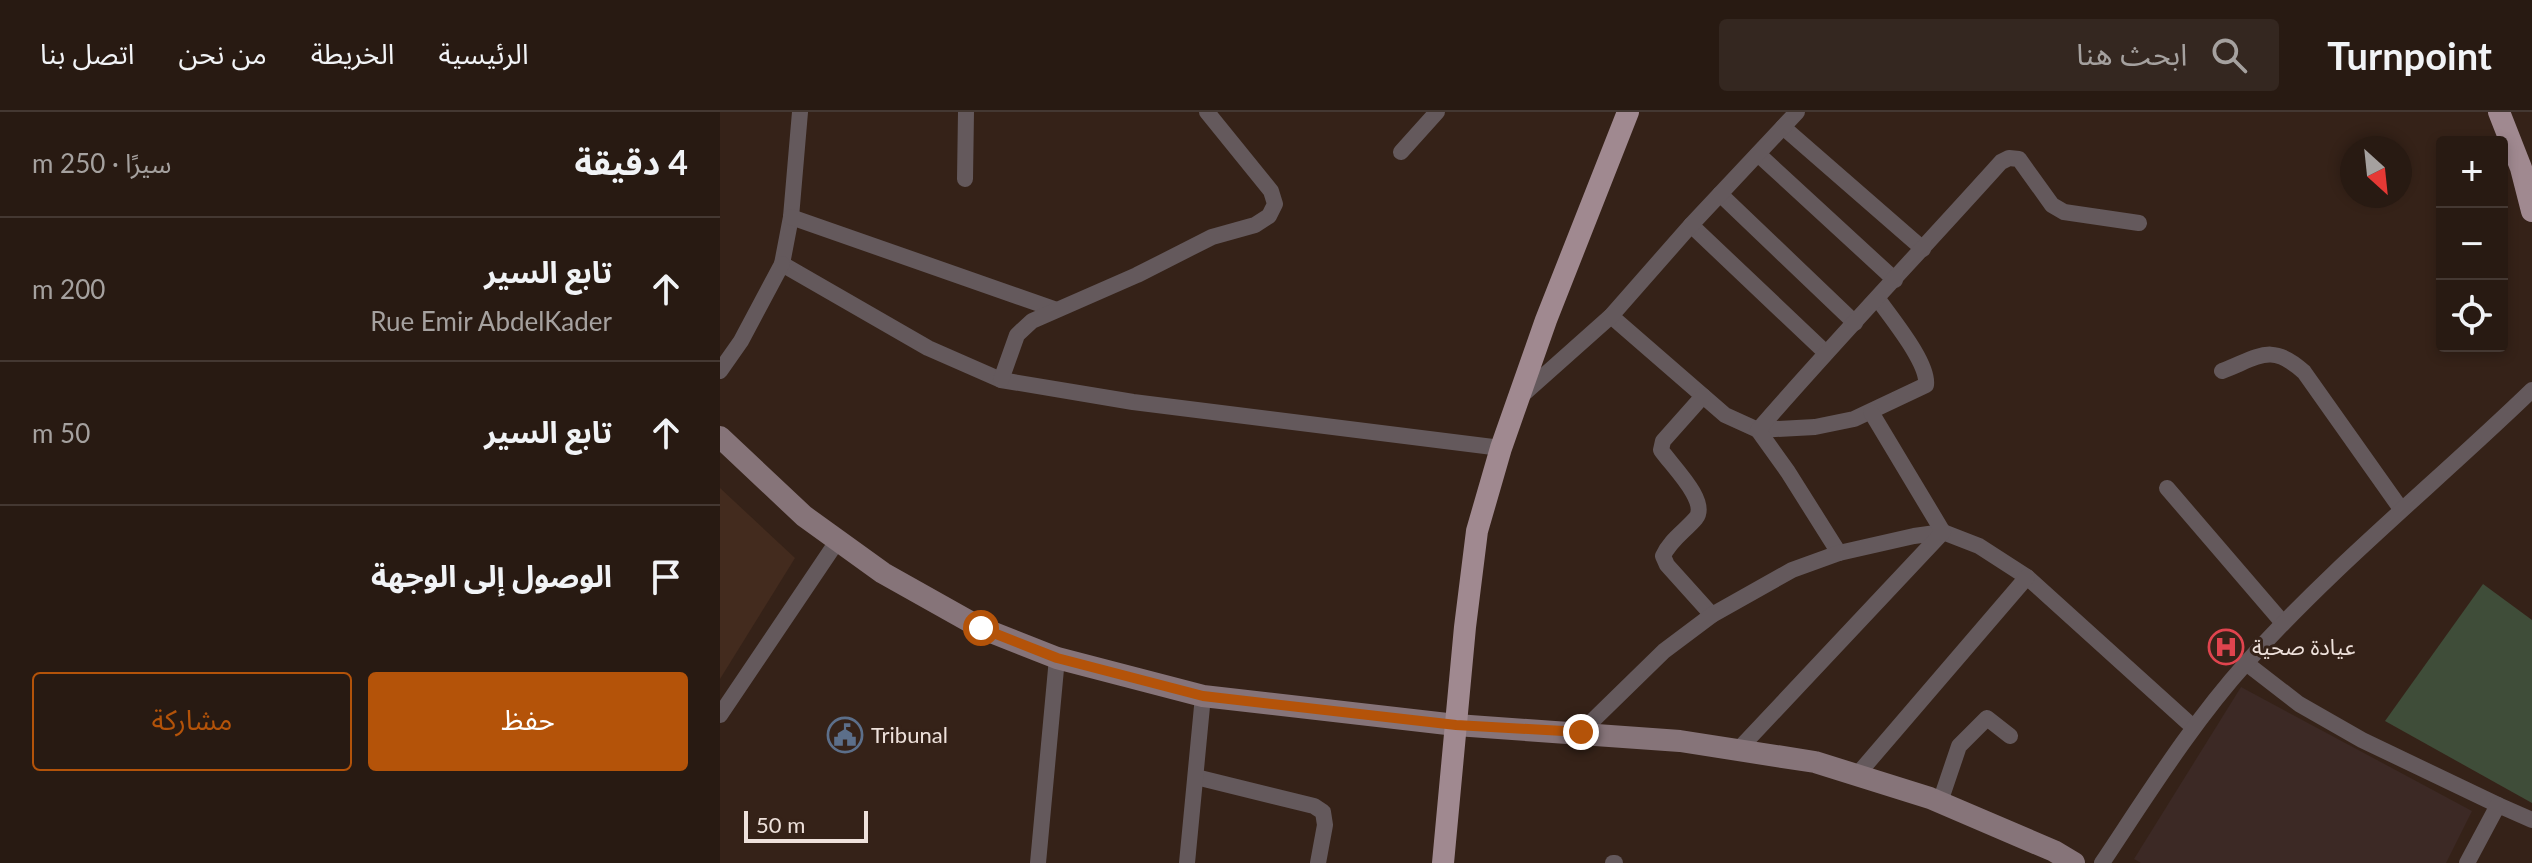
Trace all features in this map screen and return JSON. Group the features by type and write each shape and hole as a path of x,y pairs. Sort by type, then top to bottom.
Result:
{"main road":[{"path":"1443,863 1477,531 1518,399 1628,112"},
{"path":"2499,112 2521,168 2532,211"},
{"path":"720,437 804,516 883,573 981,628 1057,658 1203,696 1456,725 1680,741 1815,762 1940,802 2054,851 2074,863"}],"street":[{"path":"720,371 741,341 782,264 791,217 800,112"},
{"path":"965,179 966,112"},
{"path":"1001,380 1017,335 1032,321 1137,275 1212,237 1255,225 1269,216 1275,204 1271,191 1207,112"},
{"path":"1401,152 1437,112"},
{"path":"1518,399 1611,316 1797,112"},
{"path":"1783,127 1923,249"},
{"path":"1758,154 1895,280"},
{"path":"1758,430 2001,162 2009,158 2019,159 2052,205 2064,212 2139,223"},
{"path":"1720,194 1855,323"},
{"path":"791,217 1054,309"},
{"path":"1691,225 1826,353"},
{"path":"782,264 928,348 1001,380 1133,402 1501,448"},
{"path":"1611,316 1725,415 1758,430 1815,427 1854,419 1926,385 1927,376 1878,299"},
{"path":"2222,371 2261,356 2287,356 2304,372 2401,509"},
{"path":"2102,863 2193,727 2246,663 2401,509 2474,446 2532,390"},
{"path":"1703,396 1663,441 1661,450 1696,496 1700,507 1699,515 1667,547 1663,556 1667,565 1712,615"},
{"path":"1871,412 1943,532"},
{"path":"1758,430 1839,553"},
{"path":"2167,488 2283,623"},
{"path":"1738,750 1943,532"},
{"path":"1581,732 1664,651 1712,615 1792,570 1839,553 1943,532 1979,546 2027,577 2193,727"},
{"path":"720,715 838,540"},
{"path":"1857,775 2027,577"},
{"path":"1038,863 1057,658"},
{"path":"2246,663 2299,704 2350,733 2532,820"},
{"path":"1187,863 1203,696"},
{"path":"1940,802 1959,746 1987,718 2010,736"},
{"path":"1196,777 1314,806 1323,812 1325,825 1318,863"},
{"path":"2467,863 2498,805"}],"shaded area":[{"path":"720,488 795,558 720,679"},
{"path":"2241,687 2472,811 2446,863 2141,863 2134,859"}],"green space":[{"path":"2483,584 2532,620 2532,803 2385,721"}],"place":[{"name":"عيادة صحية","path":"2226,647"},
{"name":"Tribunal","path":"845,735"}],"route":[{"path":"981,628 1057,658 1203,696 1456,725 1581,732"}]}
